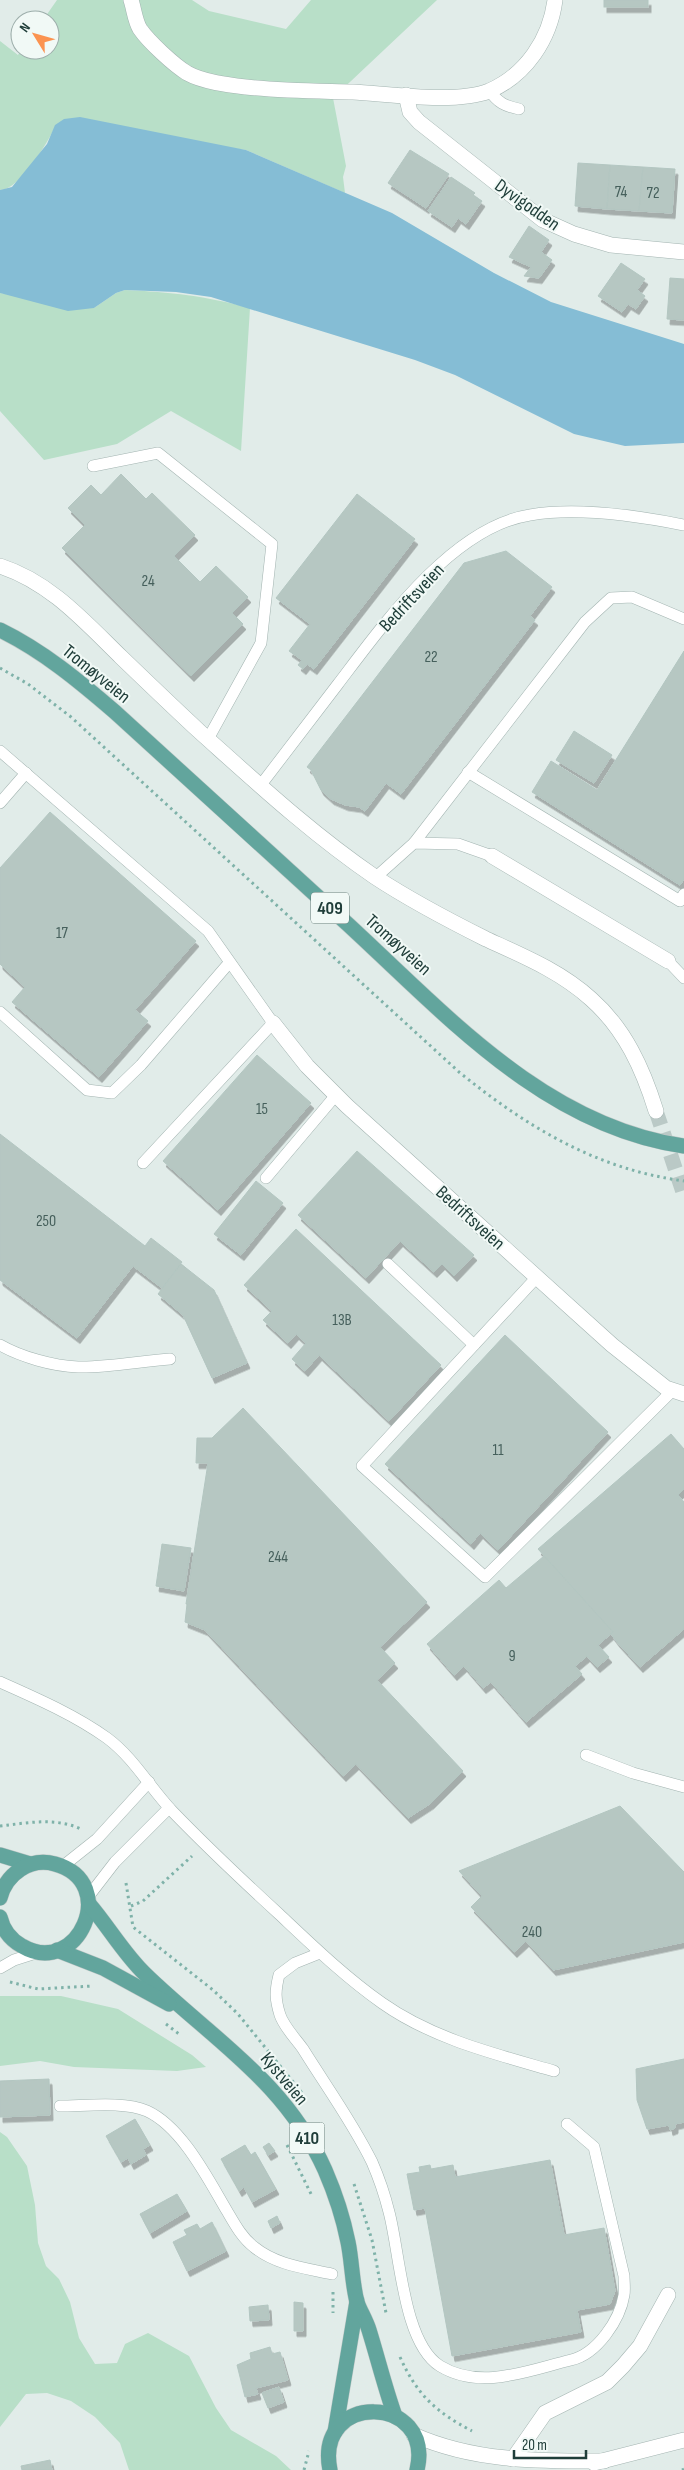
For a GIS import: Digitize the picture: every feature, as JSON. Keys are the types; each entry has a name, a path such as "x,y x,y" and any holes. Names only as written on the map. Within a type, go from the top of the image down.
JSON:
{"main road":[{"name":"Tromøyveien","path":"0,630 29,646 67,672 115,712 435,1004 517,1074 546,1094 608,1125 641,1136 684,1146"},
{"path":"0,1855 30,1864"},
{"path":"0,1898 8,1880 30,1864 41,1862 63,1866"},
{"name":"410","path":"0,1921 7,1934 16,1943 27,1949 39,1952 57,1950 68,1945 81,1932 88,1916 88,1900 79,1879 63,1866"},
{"name":"Kystveien","path":"88,1900 143,1972 188,2014 243,2059 268,2085 308,2139 324,2169 339,2204 348,2242 357,2301 369,2328 383,2384 396,2416"},
{"name":"Kystveien","path":"57,1950 104,1968 188,2014"},
{"name":"Kystveien","path":"334,2432 357,2301"},
{"path":"334,2432 355,2414 382,2411 396,2416"},
{"name":"410","path":"396,2416 414,2435"},
{"name":"410","path":"330,2470 328,2459 329,2445 334,2432"},
{"path":"414,2435 418,2447 417,2470"}],"street":[{"path":"131,0 140,28 168,57 188,73 246,87 443,97 476,95 505,82 534,55 553,15 555,0"},
{"name":"Dyvigodden","path":"406,95 410,112 418,122 543,220 574,234 611,245 684,252"},
{"path":"0,566 23,575 67,605 208,739 313,833 376,877 452,922 537,961 567,979 592,1000 625,1038 644,1075 656,1111"},
{"path":"492,856 668,961"},
{"name":"Bedriftsveien","path":"273,1022 307,1066 336,1095 640,1369 679,1392"},
{"path":"513,2459 545,2413 607,2382 623,2366 640,2346 668,2295"},
{"path":"414,2435 456,2451 513,2459 604,2461"},
{"path":"561,2470 684,2440"}],"lane":[{"path":"489,90 496,100 504,106 519,109"},
{"path":"93,466 158,453 272,544 261,643 208,739"},
{"name":"Bedriftsveien","path":"260,786 368,645 418,586 431,572 473,538 502,523 529,515 558,513 616,515 684,525"},
{"path":"376,877 414,844 585,622 611,598 632,597 684,619"},
{"path":"0,751 208,932 273,1022 143,1162"},
{"path":"468,772 680,901 684,894"},
{"path":"0,802 26,773"},
{"path":"414,844 458,844 492,856"},
{"path":"668,961 684,978"},
{"path":"0,1012 87,1090 112,1092 141,1065 229,963"},
{"path":"266,1178 336,1095"},
{"path":"388,1264 474,1345"},
{"path":"537,1277 362,1466 485,1577 679,1392"},
{"path":"0,1345 45,1361 78,1367 170,1359"},
{"path":"0,1682 86,1725 107,1738 149,1782 169,1808 205,1845 320,1953 382,2003 409,2019 476,2048 554,2071"},
{"path":"586,1755 633,1773 684,1787"},
{"path":"63,1866 97,1840 149,1782"},
{"path":"88,1900 115,1862 169,1808"},
{"path":"0,1968 14,1960 39,1952"},
{"path":"320,1953 295,1963 279,1975 275,1993 281,2018 332,2095 372,2162 389,2211 413,2329 427,2354 440,2366 465,2377 490,2379 576,2359 593,2347 610,2329 619,2312 624,2294 624,2276 594,2146 567,2124"},
{"path":"60,2106 128,2106 146,2111 165,2123 189,2151 238,2229 252,2246 275,2260 332,2274"}],"path":[{"path":"0,668 28,684 70,717 459,1072 506,1109 558,1140 610,1163 631,1170 684,1181"},
{"path":"0,1826 54,1822 65,1823 89,1832"},
{"path":"131,1906 151,1894 205,1845"},
{"path":"126,1883 134,1927"},
{"path":"171,1966 174,1961"},
{"path":"2,1980 38,1989 95,1987"},
{"path":"234,2018 238,2014"},
{"path":"159,2019 180,2034"},
{"path":"282,2139 314,2201"}],"green space":[{"path":"57,0 192,0 209,11 286,29 311,0 437,0 333,98 346,166 343,177 345,193 246,150 56,125 40,153 24,174 8,188 0,190 0,41 10,49 10,60 60,60 60,10 50,10"},
{"path":"125,290 188,295 250,308 241,451 171,411 117,444 44,460 0,411 0,293 94,308 116,293"},
{"path":"0,1996 61,1996 118,2009 192,2055 206,2067 177,2071 74,2067 40,2061 0,2066"},
{"path":"0,2132 7,2137 27,2166 35,2205 38,2243 46,2266 59,2279 70,2302 79,2338 95,2364 117,2363 125,2344 148,2333 189,2356 216,2408 231,2430 276,2456 291,2470 129,2470 120,2443 95,2417 71,2401 47,2393 26,2394 0,2427"}],"water":[{"path":"80,117 246,150 392,213 494,273 551,302 684,344 684,443 625,446 574,434 455,375 415,360 211,297 176,292 125,290 116,293 94,308 68,311 0,293 0,190 12,187 47,144 55,125 64,119"}],"building":[{"path":"604,0 648,0 648,7 604,7"},
{"path":"410,150 449,174 426,208 388,183"},
{"path":"578,163 610,165 607,209 575,206"},
{"path":"610,165 643,167 639,211 607,209"},
{"path":"643,167 675,169 672,213 639,211"},
{"path":"451,177 475,193 473,195 482,201 466,224 458,218 452,227 428,211"},
{"path":"529,226 549,240 541,252 552,260 539,278 524,276 531,267 509,257"},
{"path":"621,263 645,279 637,290 645,296 636,309 628,304 622,312 598,296"},
{"path":"670,278 684,279 684,320 667,319"},
{"path":"121,474 146,499 152,493 195,535 174,556 200,582 216,566 248,597 232,613 243,624 191,676 62,548 85,525 68,508 91,485 101,495"},
{"path":"357,494 415,539 314,669 307,664 303,669 298,665 302,660 289,651 310,624 276,598"},
{"path":"506,551 552,587 530,616 535,620 401,794 386,783 365,811 359,807 345,805 331,799 321,790 311,770 307,767 464,563"},
{"path":"684,651 684,879 680,885 532,792 551,761 597,790"},
{"path":"574,731 612,755 594,783 556,760"},
{"path":"50,812 196,941 135,1010 148,1021 99,1077 12,1002 25,987 0,964 0,868"},
{"path":"257,1055 311,1103 218,1210 163,1161"},
{"path":"0,1134 145,1246 151,1238 182,1262 162,1288 133,1266 77,1338 0,1280"},
{"path":"357,1151 474,1255 454,1276 442,1264 434,1272 400,1241 366,1278 298,1215"},
{"path":"256,1181 283,1203 241,1255 214,1234"},
{"path":"296,1229 441,1365 389,1421 319,1355 305,1371 292,1359 306,1343 296,1334 288,1343 263,1320 272,1311 244,1285"},
{"path":"181,1264 214,1290 247,1363 212,1378 183,1315 158,1294"},
{"path":"505,1335 608,1432 498,1550 480,1533 471,1544 385,1464"},
{"path":"243,1408 427,1602 380,1647 395,1663 377,1680 463,1771 431,1803 408,1818 356,1764 343,1776 205,1630 185,1622 186,1604 208,1463 196,1463 197,1438 212,1438"},
{"path":"671,1434 684,1449 684,1489 678,1495 684,1502 684,1629 640,1667 617,1642 611,1634 613,1632 538,1549"},
{"path":"162,1544 191,1548 184,1591 156,1586"},
{"path":"544,1556 613,1632 598,1645 609,1657 597,1667 587,1656 575,1666 582,1674 526,1722 491,1682 483,1688 464,1666 454,1675 427,1644 499,1580 506,1588"},
{"path":"620,1806 684,1872 684,1942 553,1970 526,1941 514,1952 471,1907 482,1896 459,1871"},
{"path":"684,2059 684,2122 675,2124 675,2128 670,2130 669,2125 647,2129 637,2100 636,2069"},
{"path":"49,2079 50,2115 0,2117 0,2081"},
{"path":"135,2119 150,2145 143,2149 146,2155 131,2164 128,2158 121,2162 106,2136"},
{"path":"269,2143 275,2151 268,2155 263,2147"},
{"path":"245,2145 251,2155 255,2152 276,2189 252,2202 244,2187 239,2191 221,2159"},
{"path":"550,2160 564,2235 604,2228 615,2291 610,2304 577,2310 581,2332 452,2356 425,2208 414,2210 407,2174 420,2172 419,2167 430,2165 431,2169 453,2165 455,2177"},
{"path":"177,2194 187,2211 150,2233 140,2214"},
{"path":"277,2216 280,2223 271,2228 268,2221"},
{"path":"212,2222 226,2251 187,2271 173,2242 187,2235 184,2230 197,2224 200,2229"},
{"path":"294,2302 303,2303 303,2331 294,2331"},
{"path":"268,2305 269,2320 250,2321 249,2307"},
{"path":"270,2347 272,2354 280,2352 288,2380 256,2388 258,2394 245,2397 237,2365 251,2359 250,2353"},
{"path":"279,2387 284,2402 268,2408 262,2393"},
{"path":"50,2460 52,2470 22,2470 21,2466"}],"tunnel":[{"path":"656,1111 684,1195"}]}
